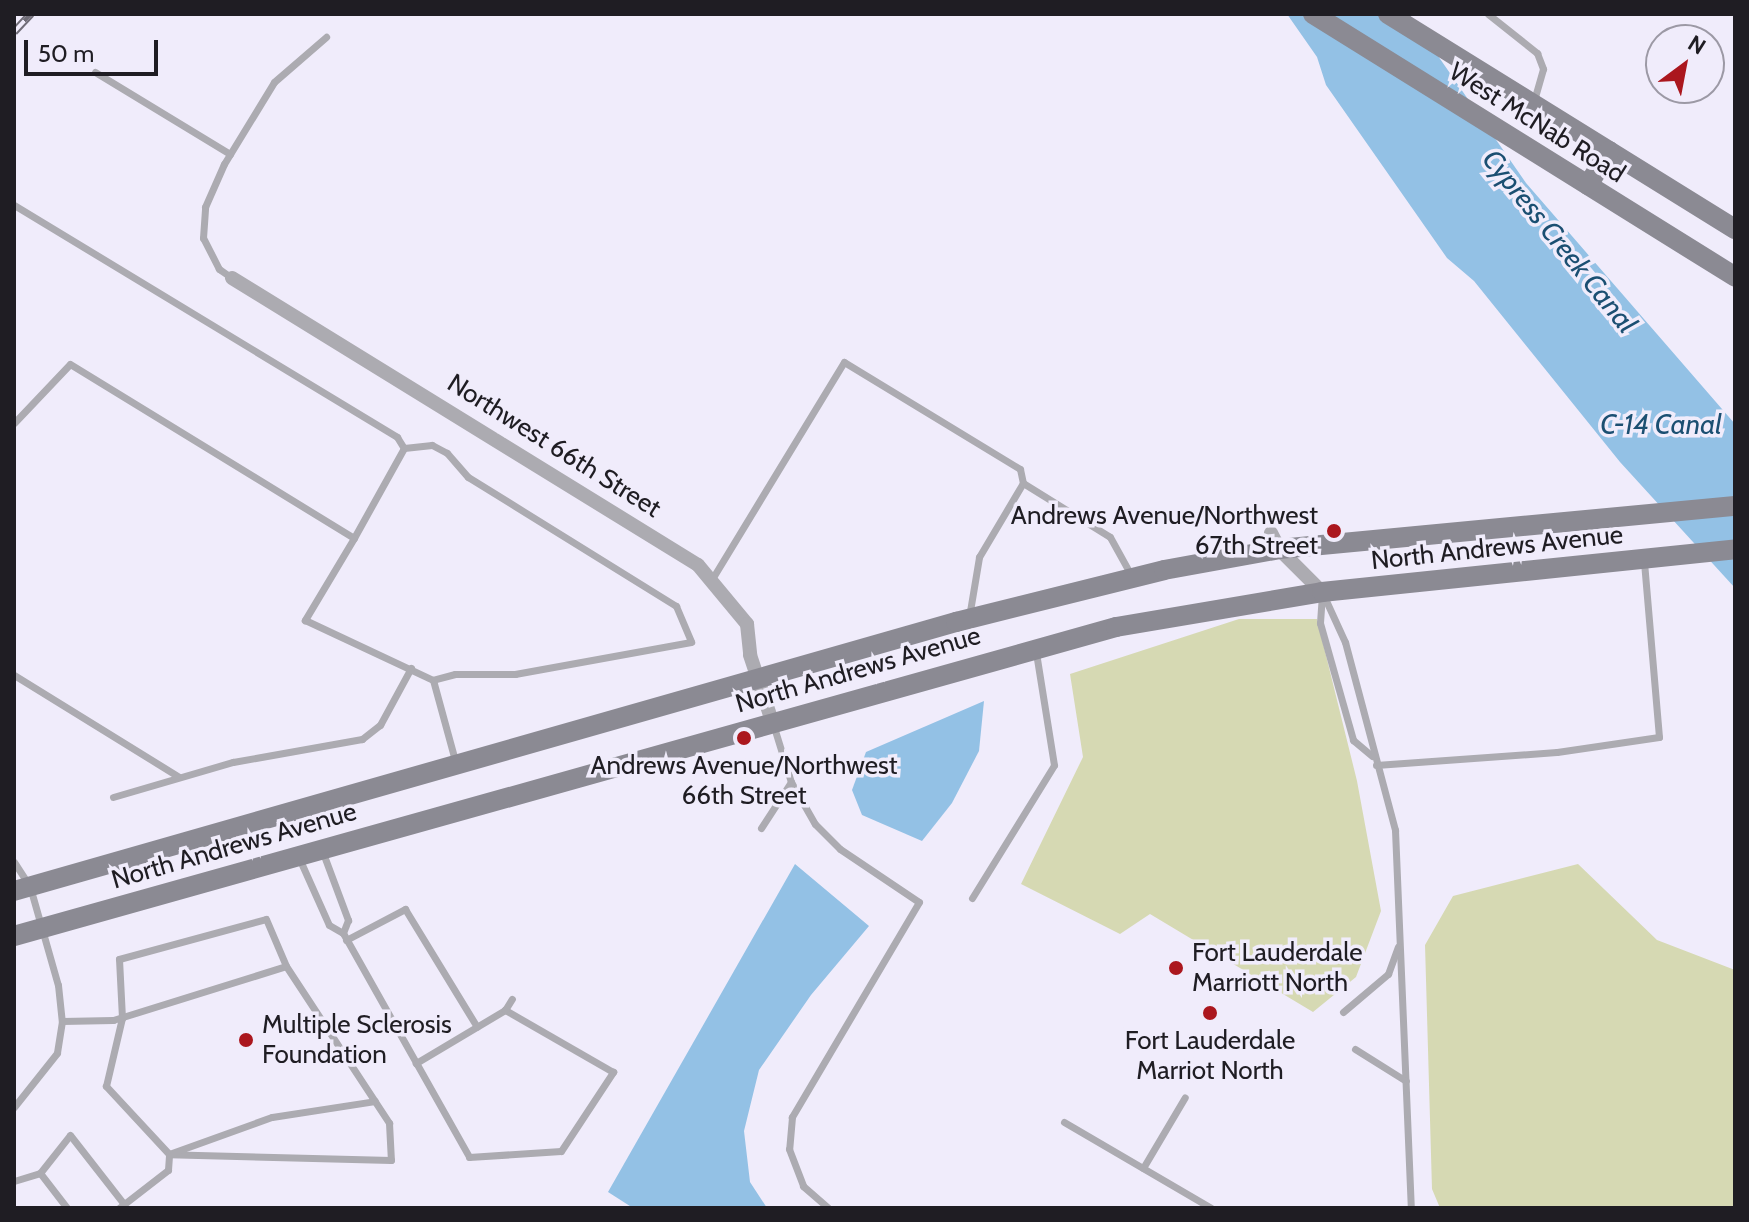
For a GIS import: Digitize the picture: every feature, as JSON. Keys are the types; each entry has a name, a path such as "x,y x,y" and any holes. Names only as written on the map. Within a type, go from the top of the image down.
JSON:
{"main road":[{"name":"West McNab Road","path":"1313,14 1735,277"},
{"name":"West McNab Road","path":"1388,14 1735,229"},
{"path":"1588,185 1609,151"},
{"name":"North Andrews Avenue","path":"22,889 969,619 1275,541 1648,516 1735,506"},
{"name":"North Andrews Avenue","path":"14,936 297,856 321,846 1116,627 1322,592 1683,557 1735,549"}],"street":[{"name":"Northwest 66th Street","path":"232,278 622,514 712,579 747,624 758,679 772,721"},
{"path":"1275,541 1322,592"}],"lane":[{"path":"1488,14 1537,53 1543,69 1532,104"},
{"path":"232,278 219,269 203,238 205,207 230,154 274,82 326,37"},
{"path":"95,72 230,154"},
{"path":"14,205 397,437 404,448"},
{"path":"712,579 844,362 1020,469 1023,483 979,557 969,619"},
{"path":"14,423 70,364 354,538"},
{"path":"432,445 447,453 468,477 676,606 691,642 515,674 455,674 433,680 305,620 404,448 432,445"},
{"path":"1023,483 1110,537 1133,577"},
{"path":"1322,592 1320,623 1353,740 1375,761 1557,752 1659,737 1644,560"},
{"path":"1322,592 1345,642 1395,830 1411,1208"},
{"path":"972,898 1054,765 1035,647"},
{"path":"113,797 179,777 362,739 380,725 411,668"},
{"path":"14,675 179,777"},
{"path":"433,680 456,765"},
{"path":"772,721 791,782 815,824 840,849 919,902 792,1117 789,1149 803,1186 828,1208"},
{"path":"761,828 791,782"},
{"path":"321,846 348,920 344,937"},
{"path":"297,856 329,925 344,937 469,1157 561,1151 613,1072 505,1010"},
{"path":"14,862 22,889 42,928 62,1021 57,1053 14,1107"},
{"path":"344,937 405,909 477,1027"},
{"path":"266,919 286,966 389,1123 391,1160 169,1154 106,1086 122,1018 119,959 266,919"},
{"path":"1343,1012 1388,974 1400,942"},
{"path":"62,1021 122,1018 286,966"},
{"path":"416,1063 505,1010 512,999"},
{"path":"1355,1049 1406,1081"},
{"path":"1143,1168 1185,1097"},
{"path":"169,1154 272,1117 375,1101"},
{"path":"1064,1122 1211,1208"},
{"path":"14,1181 40,1173 70,1135 122,1206 168,1170 169,1154"},
{"path":"40,1173 67,1208"}],"green space":[{"path":"1239,619 1317,619 1357,781 1381,911 1356,977 1313,1012 1150,914 1120,934 1021,884 1083,757 1070,674"},
{"path":"1578,864 1657,940 1735,970 1735,1208 1440,1208 1432,1189 1425,945 1453,896"}],"water":[{"name":"C-14 Canal","path":"1287,14 1409,14 1526,183 1735,424 1735,588 1620,462 1474,281 1447,258 1326,85 1317,57"},
{"path":"984,701 979,751 952,803 922,841 862,815 852,790 866,752"},
{"path":"795,864 869,926 811,995 759,1070 744,1131 750,1182 767,1208 633,1208 608,1192"}],"railway":[{"path":"14,32 31,14"}],"place":[{"name":"Andrews Avenue/Northwest 67th Street","path":"1334,531"},
{"name":"Andrews Avenue/Northwest 66th Street","path":"744,738"},
{"name":"Fort Lauderdale Marriott North","path":"1176,968"},
{"name":"Fort Lauderdale Marriot North","path":"1210,1013"},
{"name":"Multiple Sclerosis Foundation","path":"246,1040"}],"water label":[{"name":"Cypress Creek Canal","path":"1560,241"}]}
